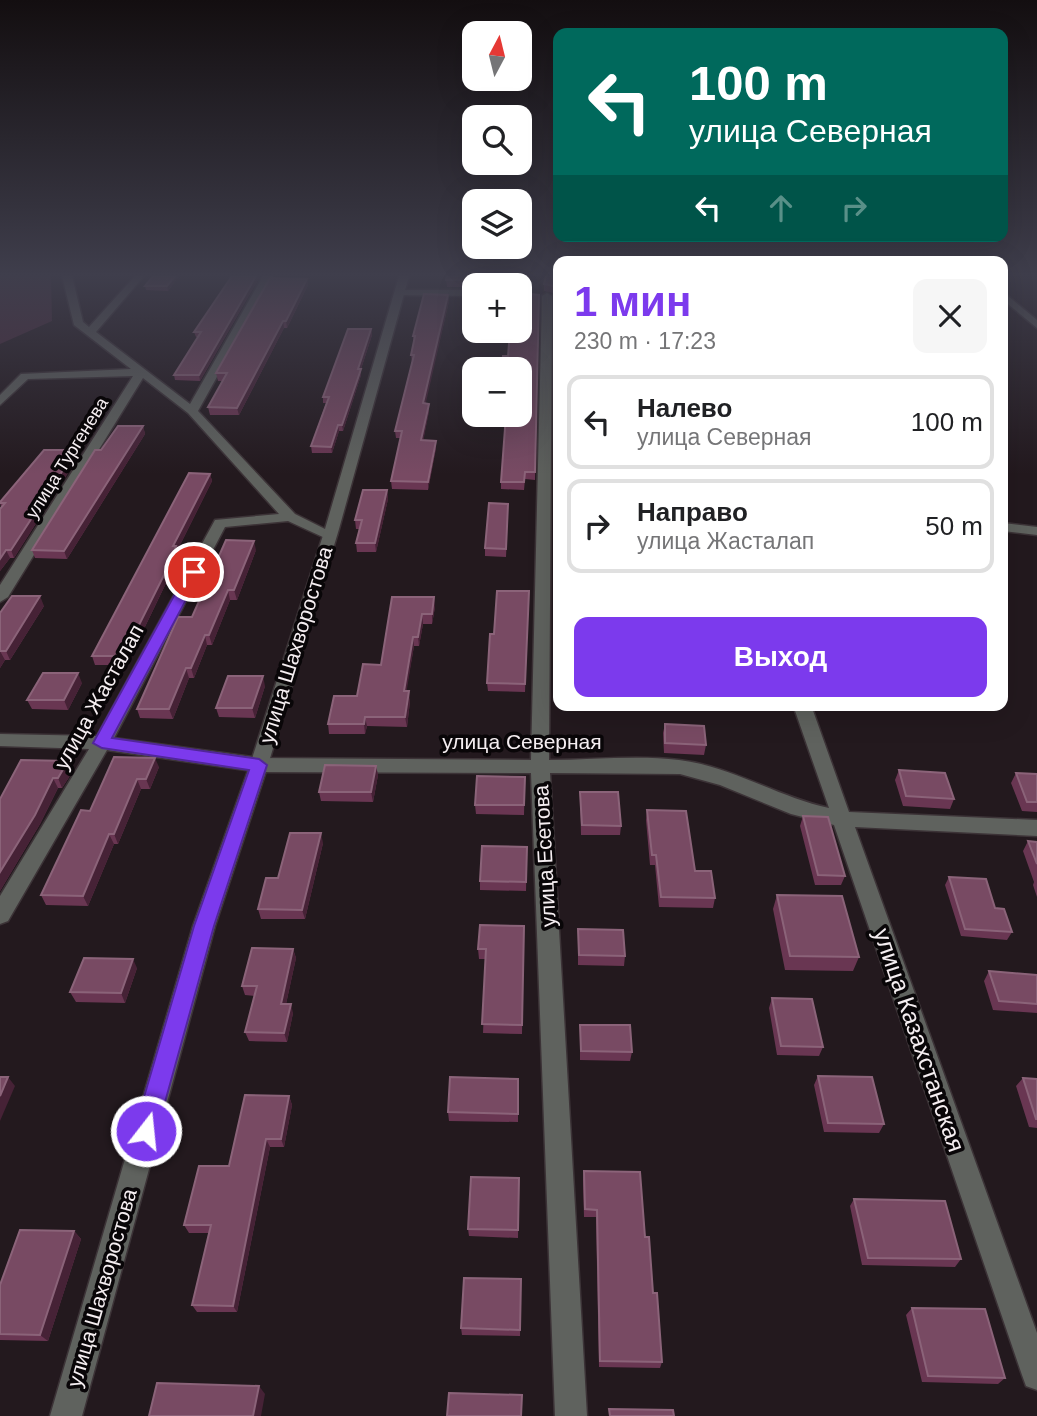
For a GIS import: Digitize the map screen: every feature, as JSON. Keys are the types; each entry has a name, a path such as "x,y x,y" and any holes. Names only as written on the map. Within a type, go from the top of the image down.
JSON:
{"street":[{"path":"101,342 192,411 290,517 330,535"},
{"path":"192,411 231,342"},
{"name":"улица Шахворостова","path":"66,1416 204,926 259,765 330,535 385,342"},
{"name":"улица Есетова","path":"545,342 540,765 572,1416"},
{"path":"0,402 25,376 141,372"},
{"name":"улица Тургенева","path":"0,597 141,372"},
{"name":"улица Жасталап","path":"0,915 102,743 220,523 290,517"},
{"path":"1008,528 1037,531"},
{"name":"улица Казахстанская","path":"804,711 1037,1375"},
{"name":"улица Северная","path":"0,740 102,743 259,765 680,767 725,779 798,809 842,819 1037,828"}],"building":[{"path":"195,342 218,342 199,375 174,375"},
{"path":"234,342 272,342 237,408 208,407 227,373 216,373"},
{"path":"343,342 367,342 358,369 361,369 342,425 338,425 331,447 311,446 329,397 323,397"},
{"path":"414,342 437,342 423,403 429,404 421,440 436,441 428,482 391,481 402,431 395,431 414,355 411,355"},
{"path":"538,342 535,472 525,472 524,482 501,482 505,427 532,427 532,357 503,356 508,356 509,343"},
{"path":"118,426 143,426 64,551 32,550 95,450 101,450"},
{"path":"44,450 76,450 11,550 6,550 0,559 0,509 5,503 0,502"},
{"path":"189,473 210,474 173,546 176,546 166,571 139,625 133,625 117,656 92,656"},
{"path":"363,490 387,490 375,543 356,543 362,520 355,520"},
{"path":"489,503 508,504 506,549 485,548"},
{"path":"226,540 254,541 234,590 228,590 209,635 205,635 191,668 186,668 169,709 137,709 178,617 192,617"},
{"path":"497,591 529,591 525,684 487,683 490,634 494,634"},
{"path":"12,596 40,596 6,651 0,651 0,613"},
{"path":"392,597 434,597 432,614 422,614 418,637 413,637 404,691 409,691 405,717 365,717 364,724 328,724 334,696 357,696 363,664 381,665"},
{"path":"43,673 78,673 64,700 27,700"},
{"path":"228,676 263,676 252,708 216,708"},
{"path":"665,724 704,726 706,745 665,743"},
{"path":"114,757 155,758 146,779 137,779 114,834 109,834 83,896 41,895 81,810 90,811"},
{"path":"21,760 68,761 58,778 53,778 35,815 0,872 0,799"},
{"path":"325,765 376,766 371,792 319,792"},
{"path":"899,770 945,773 954,799 906,796"},
{"path":"1016,773 1037,774 1037,802 1027,802"},
{"path":"477,776 525,777 524,805 475,805"},
{"path":"580,792 618,792 621,826 582,825"},
{"path":"647,810 686,811 695,871 711,871 715,898 661,897 656,855 652,855"},
{"path":"803,816 828,817 845,876 818,875"},
{"path":"290,833 321,833 302,910 258,909 266,878 278,878"},
{"path":"1028,841 1037,842 1037,864"},
{"path":"482,846 527,847 526,882 480,881"},
{"path":"949,877 986,879 995,908 1004,909 1012,932 965,929"},
{"path":"777,895 842,896 859,957 790,956"},
{"path":"480,925 524,926 522,1025 482,1024 486,949 478,949"},
{"path":"578,929 623,930 625,956 579,955"},
{"path":"252,948 293,949 281,1004 291,1004 284,1033 245,1032 257,986 242,986"},
{"path":"84,958 133,959 121,993 70,992"},
{"path":"989,971 1037,975 1037,1004 999,1001"},
{"path":"772,998 812,999 823,1047 781,1046"},
{"path":"580,1025 630,1025 632,1052 581,1051"},
{"path":"818,1076 872,1077 884,1124 828,1123"},
{"path":"0,1077 8,1077 0,1096"},
{"path":"450,1077 518,1079 518,1114 448,1112"},
{"path":"1023,1078 1037,1079 1037,1119 1036,1119"},
{"path":"245,1095 289,1096 281,1139 266,1139 233,1306 192,1305 211,1225 184,1225 199,1166 229,1166"},
{"path":"584,1171 640,1172 645,1237 649,1237 653,1293 657,1293 662,1362 600,1361 597,1210 585,1209"},
{"path":"471,1177 519,1178 518,1230 468,1229"},
{"path":"854,1199 945,1201 961,1259 868,1258"},
{"path":"20,1230 74,1231 40,1335 0,1334 0,1285"},
{"path":"464,1278 521,1279 520,1330 461,1328"},
{"path":"912,1308 985,1309 1005,1378 928,1376"},
{"path":"157,1383 259,1386 253,1416 149,1416"},
{"path":"449,1393 522,1395 521,1416 447,1416"},
{"path":"609,1409 673,1410 674,1416 610,1416"}],"route":[{"path":"146,1131 204,926 259,765 102,743 194,572"}]}
